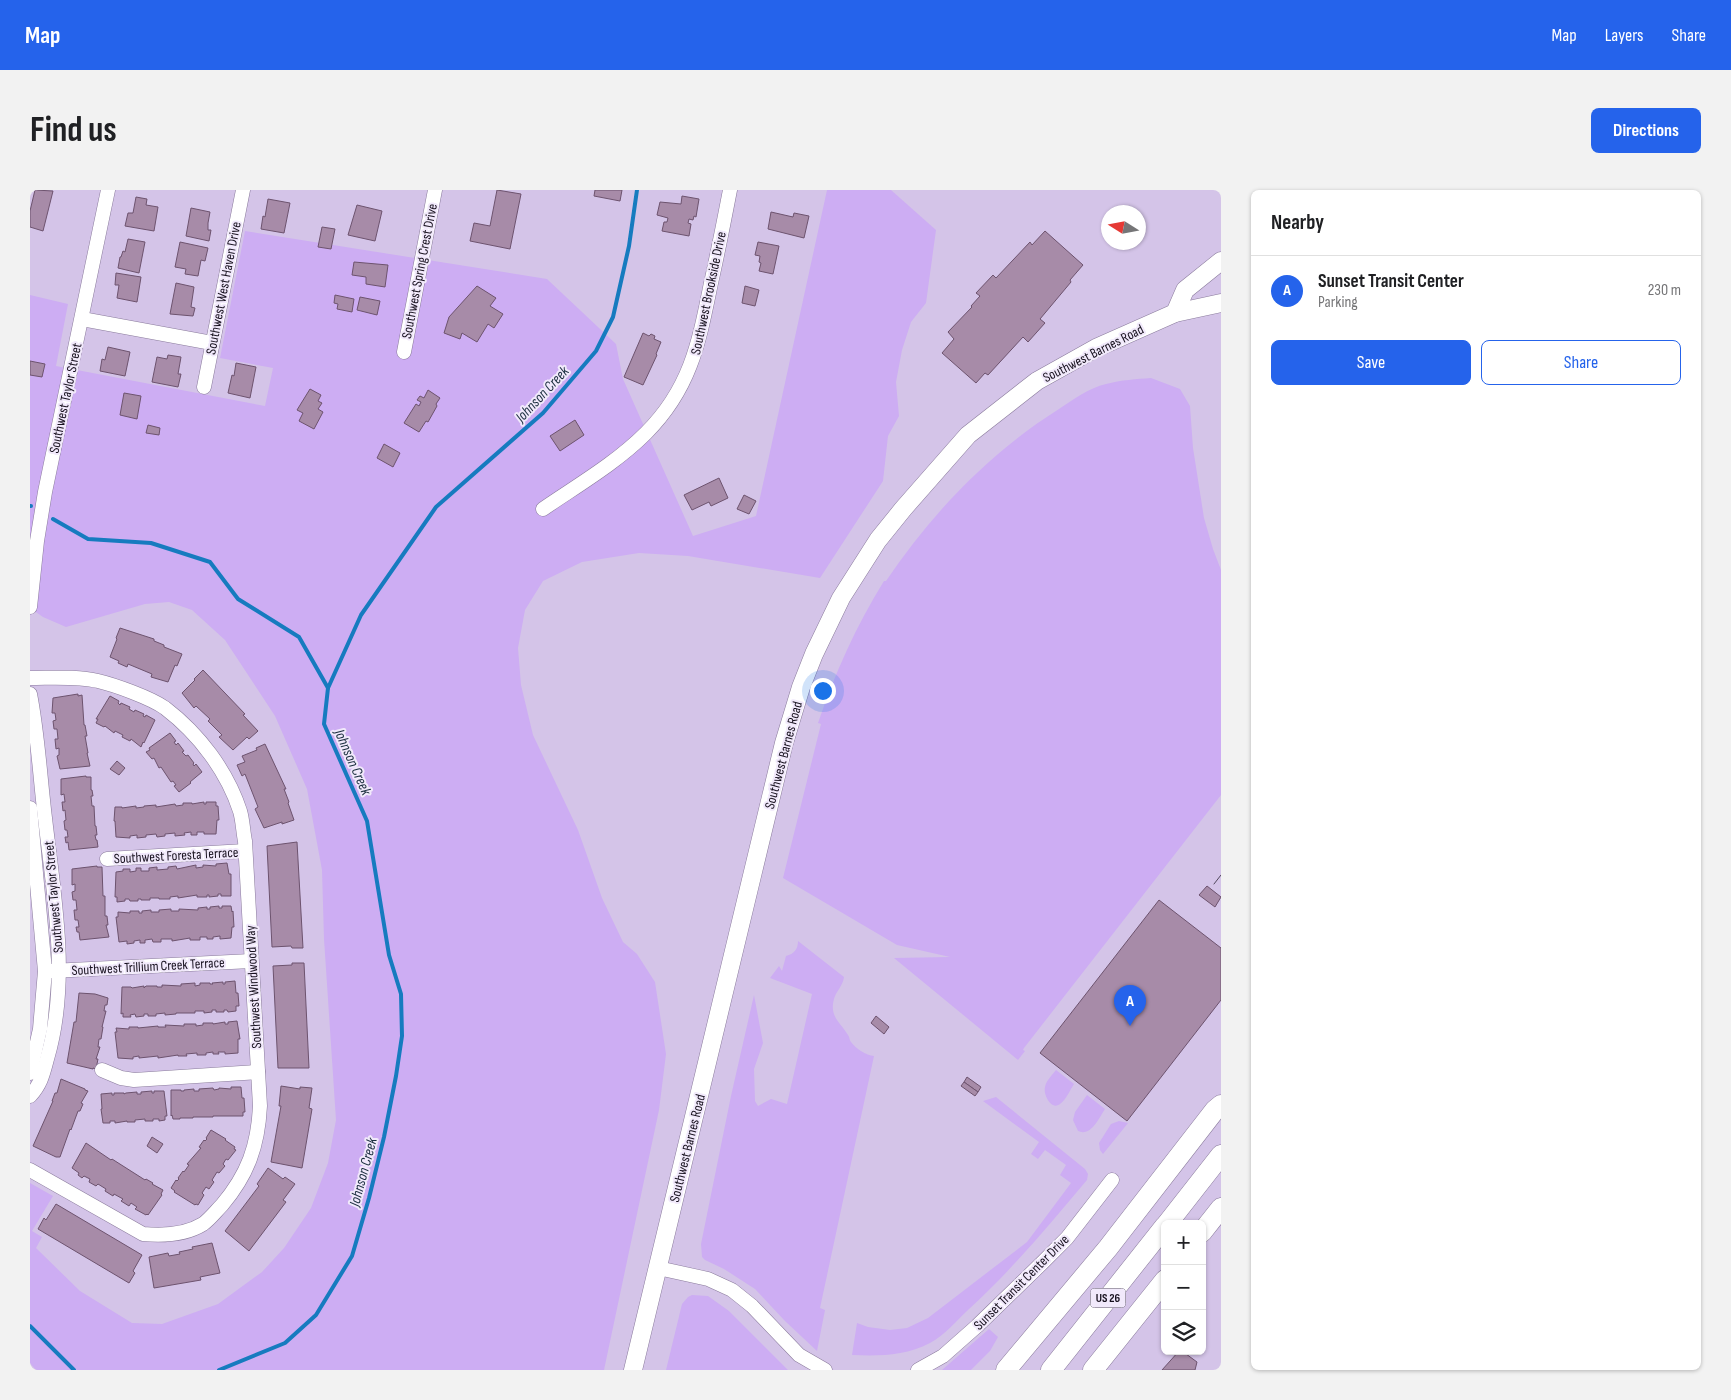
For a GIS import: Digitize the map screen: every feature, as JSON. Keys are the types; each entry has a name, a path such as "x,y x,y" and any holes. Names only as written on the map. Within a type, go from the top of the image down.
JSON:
{"highway":[{"path":"1006,1370 1108,1248 1218,1108 1217,1094 1221,1088"},
{"name":"US 26","path":"1170,1220 1221,1155"},
{"path":"1206,1227 1221,1208"},
{"name":"US 26","path":"1051,1370 1161,1231"},
{"name":"US 26","path":"1093,1370 1161,1285"}],"main road":[{"path":"1175,314 1185,290 1221,261"},
{"name":"Southwest Barnes Road","path":"633,1370 784,743 804,678 841,598 878,540 968,435 1037,381 1096,348 1175,314 1221,303"}],"street":[{"name":"Southwest Taylor Street","path":"30,607 37,541 46,492 108,190"},
{"name":"Southwest West Haven Drive","path":"204,387 243,190"},
{"name":"Southwest Spring Crest Drive","path":"404,352 435,190"},
{"name":"Southwest Brookside Drive","path":"543,509 635,443 663,414 679,390 691,367 700,340 730,190"},
{"path":"82,319 212,343"},
{"name":"Southwest Windwood Way","path":"30,678 85,678 118,686 163,707 184,725 212,755 224,777 240,812 246,852 258,1072 259,1129 254,1151 235,1189 204,1223 190,1230 173,1234 159,1236 143,1234 30,1170"},
{"name":"Southwest Taylor Street","path":"30,694 57,926 52,971 30,1073"},
{"name":"Southwest Taylor Street","path":"30,808 52,971 56,1015 50,1051 39,1087 30,1096"},
{"name":"Southwest Foresta Terrace","path":"107,859 246,852"},
{"name":"Southwest Trillium Creek Terrace","path":"52,971 251,961"},
{"path":"102,1070 121,1078 134,1080 258,1072"},
{"name":"Sunset Transit Center Drive","path":"918,1370 943,1356 978,1326 1067,1238 1112,1180"},
{"path":"658,1268 708,1279 732,1290 752,1306 799,1355 825,1370"}],"shaded area":[{"path":"827,190 891,190 936,230 926,303 911,322 902,350 896,382 899,416 888,436 883,481 820,578 688,556 639,553 582,562 543,581 525,610 518,648 521,685 533,735 578,830 602,898 623,942 637,954 655,982 666,1054 659,1110 604,1370 36,1370 30,1363 30,1183 53,1196 32,1231 42,1237 36,1248 80,1291 132,1323 162,1324 218,1304 262,1272 284,1248 311,1208 328,1163 336,1120 324,939 322,870 307,789 275,716 225,640 192,610 169,602 145,604 66,627 43,617 30,608 30,295 68,304 56,366 265,406 273,368 220,358 245,231 547,279 616,344 623,379 693,536 756,516"},
{"path":"1151,378 1180,389 1190,406 1193,448 1204,518 1221,570 1221,795 1024,1048 1023,1050 1025,1051 1018,1060 894,958 950,957 897,945 783,878 821,724 818,723 847,650 864,615 884,581 886,581 942,508 986,465 1033,426 1094,388 1117,382"},
{"path":"798,941 844,977 834,999 834,1015 853,1045 865,1053 874,1056 820,1308 825,1310 817,1351 755,1289 724,1269 705,1260 702,1257 701,1244 754,995 763,1043 754,1069 755,1101 758,1106 771,1099 787,1104 812,994 770,978 779,966 782,971 786,956 795,951"},
{"path":"1056,1070 1074,1084 1064,1100 1057,1106 1048,1101 1045,1090 1049,1078"},
{"path":"1087,1095 1105,1109 1094,1126 1083,1132 1078,1131 1073,1120 1075,1112"},
{"path":"996,1097 1085,1169 1088,1174 1087,1180 1015,1263 941,1336 921,1347 901,1353 852,1355 857,1323 868,1327 890,1330 907,1328 928,1318 1027,1242 1071,1183 1060,1175 1066,1165 1045,1150 1038,1159 1031,1154 1039,1142 983,1101"},
{"path":"1119,1121 1128,1123 1103,1154 1099,1143 1111,1124"},
{"path":"692,1295 708,1296 729,1311 788,1370 666,1370 682,1304"},
{"path":"989,1329 998,1337 990,1351 971,1370 942,1370"}],"building":[{"path":"35,190 53,191 43,231 30,227 30,211"},
{"path":"497,190 521,194 510,249 470,241 474,223 490,226"},
{"path":"595,190 622,190 620,201 594,196"},
{"path":"682,196 699,199 696,217 694,216 693,220 689,219 688,223 691,224 689,236 662,231 664,222 667,222 668,218 657,215 660,202 681,204"},
{"path":"136,197 147,199 146,205 158,207 154,231 125,226 128,213 133,213"},
{"path":"268,199 290,203 284,233 261,229"},
{"path":"357,205 382,211 375,241 348,235"},
{"path":"191,208 210,212 208,230 211,230 209,241 186,236"},
{"path":"771,212 793,217 794,213 809,216 804,238 768,229"},
{"path":"322,227 335,229 331,249 318,247"},
{"path":"1045,231 1083,265 1040,319 1045,323 1028,342 1023,337 988,375 985,373 976,383 942,353 954,339 948,332 972,307 980,296 976,293 993,275 996,278 1030,242 1032,245"},
{"path":"128,239 145,242 139,273 118,268 120,257 123,251 125,252"},
{"path":"180,242 208,248 205,261 201,260 198,276 185,274 186,269 175,267"},
{"path":"758,242 779,246 773,274 759,271 760,256 755,255"},
{"path":"354,262 388,265 385,287 366,284 366,277 352,275"},
{"path":"116,273 141,277 137,302 117,298 119,285 115,285"},
{"path":"176,283 194,287 191,307 195,308 193,316 170,314"},
{"path":"477,286 496,298 490,306 503,314 494,328 488,324 477,342 462,333 460,339 444,333 449,317"},
{"path":"745,286 759,290 755,306 742,303"},
{"path":"335,295 354,299 352,312 337,309 338,304 334,303"},
{"path":"360,297 380,301 377,315 357,310"},
{"path":"643,333 655,336 654,339 661,342 643,385 624,377"},
{"path":"108,347 130,352 125,376 100,371 102,359 105,360"},
{"path":"168,355 181,357 178,374 181,374 178,387 152,382 157,357 167,359"},
{"path":"30,361 45,364 42,377 30,375"},
{"path":"236,363 256,367 250,398 228,393"},
{"path":"310,389 321,395 318,401 322,403 318,409 323,412 314,429 299,421 303,413 297,410"},
{"path":"428,390 440,398 428,422 426,421 419,432 404,423 416,404 419,406 421,402 417,400 420,396 424,398"},
{"path":"124,393 141,396 137,419 120,415"},
{"path":"575,420 584,435 560,451 550,436"},
{"path":"148,425 160,428 159,435 146,433"},
{"path":"384,444 400,453 393,467 377,458"},
{"path":"719,478 728,498 711,506 709,502 692,510 684,495"},
{"path":"744,495 756,501 749,514 737,509"},
{"path":"120,628 154,639 154,641 164,645 164,647 182,654 168,682 151,677 152,674 128,664 127,667 110,657"},
{"path":"203,670 245,714 243,715 258,731 249,739 247,737 233,750 219,737 222,735 208,721 210,719 196,706 194,708 182,693"},
{"path":"78,694 78,696 82,695 84,725 87,736 85,736 90,766 60,769 57,756 59,755 59,748 56,749 55,739 58,739 57,729 54,729 53,721 56,720 55,713 52,713 53,698"},
{"path":"110,696 119,701 120,705 121,703 130,707 129,709 134,712 135,710 144,714 143,716 145,717 146,715 155,720 141,747 131,739 130,741 122,737 123,735 115,731 114,733 105,726 96,723 98,719 96,719"},
{"path":"170,733 176,741 174,742 176,745 178,743 184,751 182,752 186,756 188,755 194,766 196,764 202,772 179,792 174,786 176,785 173,781 171,782 161,767 159,768 154,758 152,759 146,752"},
{"path":"265,744 286,789 284,789 294,820 264,828 255,809 258,807 245,774 242,776 237,765 245,762 242,756 257,750 256,748"},
{"path":"117,761 125,768 119,775 110,769"},
{"path":"91,777 92,806 94,806 97,835 95,835 98,847 69,850 65,837 68,837 67,830 65,830 65,810 63,811 62,802 65,802 64,794 61,795 61,779"},
{"path":"204,802 206,804 206,802 216,802 216,806 218,806 219,820 217,820 216,834 197,832 197,835 191,835 191,832 175,836 175,833 157,837 156,834 137,838 137,835 130,836 130,838 116,837 115,807 136,806 136,808 156,805 156,807 175,804 176,806 183,805 183,803"},
{"path":"297,842 303,948 292,948 291,946 272,947 267,846"},
{"path":"227,863 229,874 231,874 231,896 221,896 221,894 218,894 218,896 209,897 207,895 207,897 197,897 197,895 178,898 178,896 170,897 170,899 138,899 138,901 125,899 125,901 117,902 117,897 115,897 116,872 123,871 123,869 130,869 130,872 136,871 136,868 141,868 141,871 149,871 149,868 157,867 157,870 176,866 177,869 196,865 196,868 203,867 203,865 216,866 216,864"},
{"path":"102,867 105,916 107,916 108,925 106,925 109,937 80,940 76,927 79,927 78,920 75,920 74,910 77,910 76,900 73,900 72,892 75,891 75,884 72,885 72,869"},
{"path":"1207,886 1221,897 1215,907 1199,895"},
{"path":"1159,900 1221,948 1221,1000 1127,1121 1040,1053"},
{"path":"219,906 219,908 222,908 222,906 231,906 233,911 234,927 232,927 231,938 220,939 220,936 213,937 213,939 200,937 200,940 190,940 190,938 172,941 172,939 161,939 161,942 153,942 152,939 145,940 145,943 140,943 140,940 127,944 127,941 119,942 116,917 118,917 118,912 130,913 130,911 139,911 139,913 142,913 142,911 151,910 151,912 159,912 159,910 171,909 171,911 179,911 179,909 198,910 198,908 207,907 207,909 210,909 210,907"},
{"path":"292,963 304,963 309,1068 278,1068 273,966 292,965"},
{"path":"235,981 239,1006 236,1006 236,1011 228,1012 224,1010 224,1012 216,1012 216,1010 212,1010 212,1012 204,1013 204,1011 195,1011 195,1013 156,1014 156,1016 144,1014 144,1016 136,1017 135,1014 130,1015 131,1017 123,1017 123,1013 121,1014 122,987 181,986 181,984 195,983 195,986 200,985 200,983 213,984 223,982 225,984 225,982"},
{"path":"79,993 95,994 108,998 107,1005 105,1005 104,1011 106,1011 101,1039 99,1039 98,1047 100,1047 96,1059 98,1059 96,1069 67,1063 74,1022 76,1022"},
{"path":"876,1016 889,1027 884,1034 871,1023"},
{"path":"237,1021 240,1039 238,1039 238,1053 225,1054 225,1052 218,1052 219,1054 213,1054 213,1052 206,1053 206,1055 197,1055 197,1053 186,1054 187,1056 178,1055 158,1058 158,1056 139,1058 139,1056 133,1057 133,1059 118,1058 116,1028 166,1027 165,1025 184,1026 184,1024 196,1024 196,1026 203,1025 203,1023 225,1022 225,1024 228,1024 228,1022"},
{"path":"967,1077 981,1087 978,1092 964,1082"},
{"path":"61,1079 88,1091 81,1103 83,1104 70,1129 60,1157 56,1157 33,1146 55,1093 57,1093"},
{"path":"964,1082 978,1092 975,1096 961,1086"},
{"path":"281,1086 300,1089 300,1087 312,1088 309,1108 312,1109 302,1168 271,1162 281,1106 279,1106"},
{"path":"231,1087 241,1087 245,1112 243,1112 243,1116 173,1119 171,1116 171,1090 184,1091 194,1089 194,1091 199,1091 199,1089 213,1088 214,1090 219,1088 231,1089"},
{"path":"152,1091 154,1093 154,1091 164,1091 167,1116 165,1116 165,1120 153,1119 153,1121 145,1121 145,1119 135,1120 135,1122 115,1123 115,1121 110,1121 110,1123 103,1123 101,1094 112,1093 114,1095 114,1093 137,1092 137,1094 141,1094 141,1092"},
{"path":"211,1130 226,1139 236,1150 228,1160 226,1159 223,1164 225,1166 219,1173 217,1172 212,1180 214,1182 209,1189 206,1187 198,1205 195,1205 174,1192 171,1188 189,1165 187,1164 201,1148 199,1147 207,1139"},
{"path":"152,1137 163,1144 157,1153 147,1146"},
{"path":"86,1143 163,1190 162,1195 148,1215 135,1209 137,1207 131,1203 129,1206 121,1201 123,1199 114,1194 113,1196 98,1184 96,1186 89,1182 90,1179 84,1176 82,1178 78,1175 79,1173 72,1168"},
{"path":"268,1168 283,1179 285,1177 295,1184 283,1200 286,1202 249,1251 225,1231 259,1186 257,1184"},
{"path":"56,1204 142,1255 129,1283 38,1229 44,1218 46,1220"},
{"path":"212,1243 220,1273 200,1277 201,1280 154,1288 149,1257 168,1253 169,1256 180,1254 179,1252 193,1249 192,1247"},
{"path":"1175,1355 1187,1355 1197,1362 1195,1370 1162,1370"}],"waterway":[{"name":"Johnson Creek","path":"219,1370 285,1343 316,1315 352,1256 384,1137 396,1076 402,1036 401,994 389,955 367,821 324,724 328,688 361,615 436,507 543,413 596,351 613,317 629,246 637,190"},
{"path":"53,519 88,539 151,543 210,562 238,599 299,637 328,688"},
{"path":"30,1326 74,1370"}],"tram line":[{"path":"1214,884 1221,875"}],"place":[{"name":"Sunset Transit Center","path":"1130,1026"}]}
